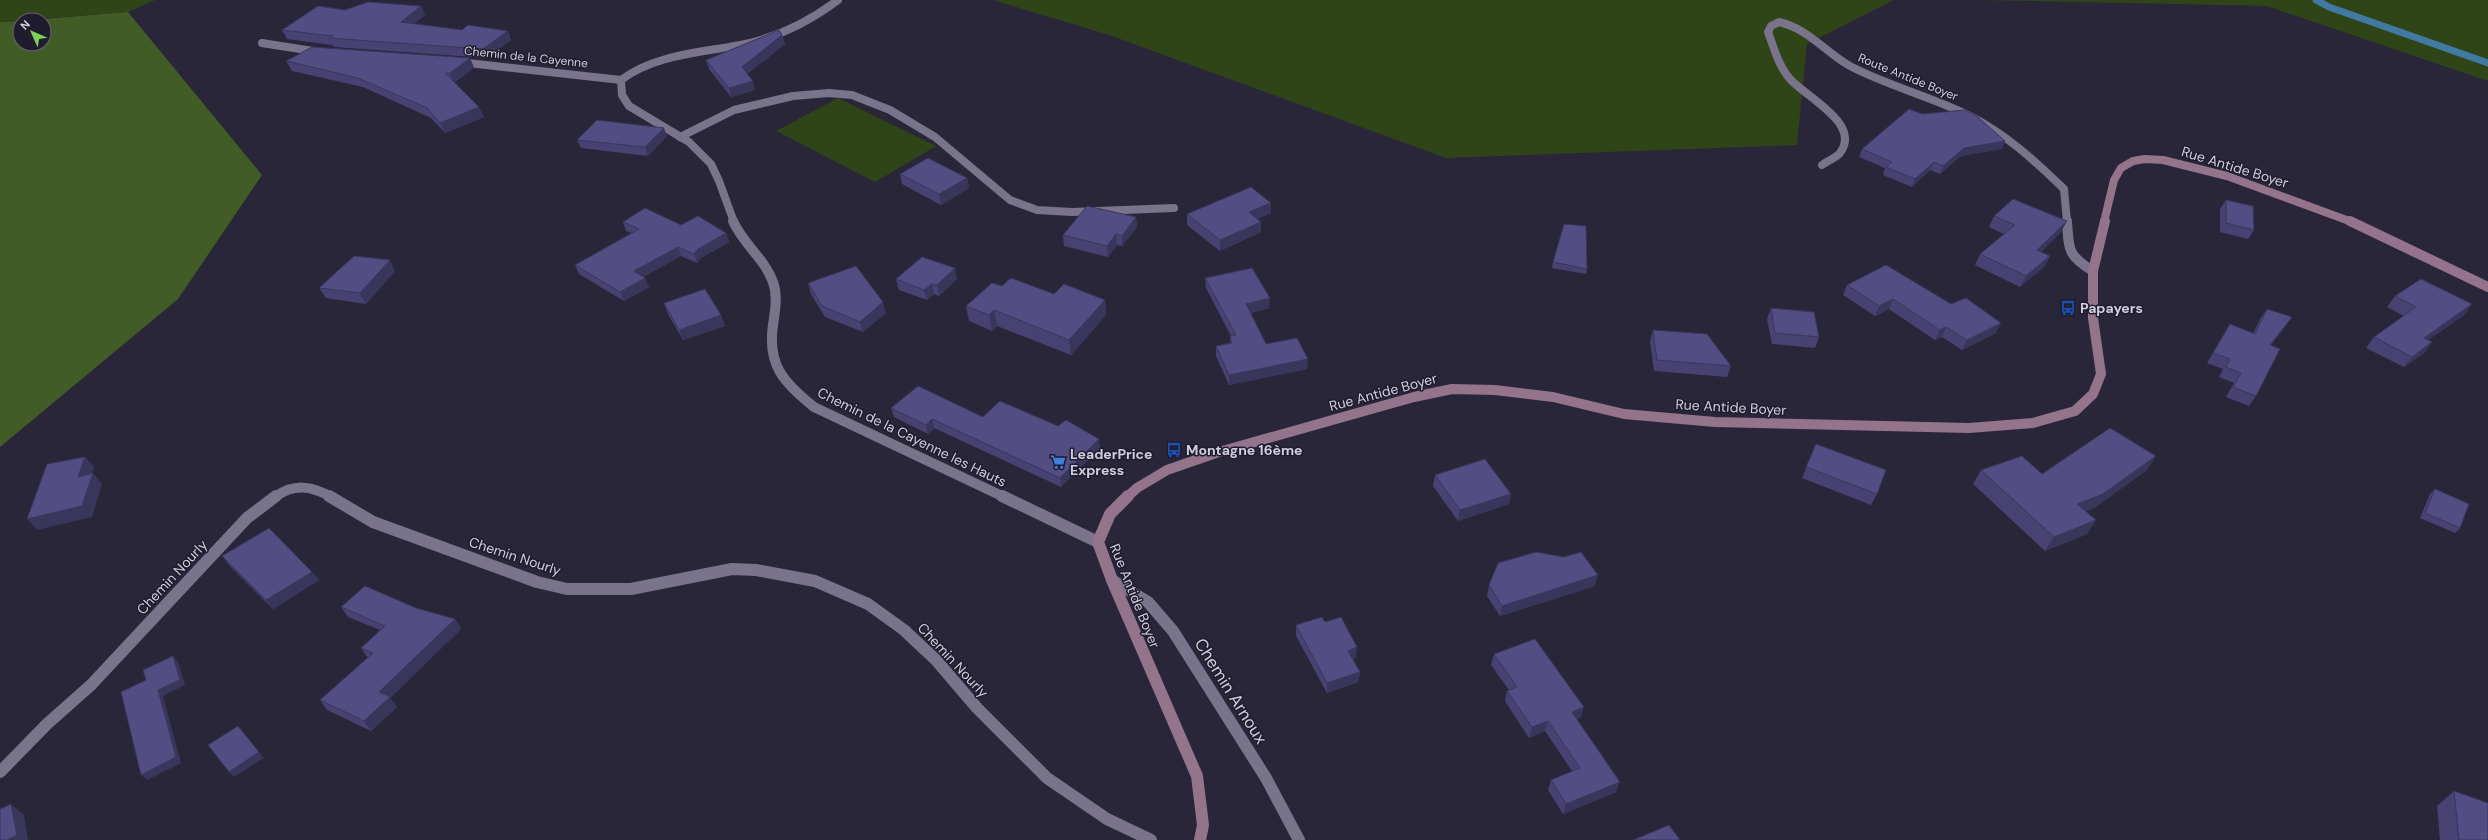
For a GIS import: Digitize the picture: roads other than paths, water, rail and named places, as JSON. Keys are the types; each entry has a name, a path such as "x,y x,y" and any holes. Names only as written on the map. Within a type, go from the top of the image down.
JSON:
{"main road":[{"name":"Rue Antide Boyer","path":"1200,840 1203,825 1197,776 1112,580 1098,542 1110,514 1137,488 1167,470 1219,452 1391,403 1452,389 1495,390 1553,397 1624,414 1715,422 1968,428 2033,423 2076,411 2093,394 2101,374 2093,318 2093,271 2114,180 2121,168 2133,161 2163,160 2227,176 2344,218 2488,287"}],"street":[{"path":"621,80 637,68 662,60 758,40 814,18 838,0"},
{"name":"Route Antide Boyer","path":"1822,165 1837,158 1846,146 1845,132 1838,119 1790,78 1780,64 1768,32 1771,26 1779,22 1802,28 1849,66 1969,115 2004,136 2028,154 2064,189 2070,251 2075,260 2093,271"},
{"path":"262,43 326,52"},
{"name":"Chemin de la Cayenne","path":"451,61 621,80"},
{"name":"Chemin de la Cayenne les Hauts","path":"621,80 621,93 627,104 680,137 706,157 716,173 734,221 743,240 761,261 773,282 775,310 770,341 775,364 789,387 814,407 1098,542"},
{"path":"680,137 734,110 793,96 829,93 852,95 890,110 935,137 1010,200 1038,210 1072,212 1174,208"},
{"name":"Chemin Nourly","path":"0,772 46,724 91,685 247,518 281,493 294,488 308,487 320,491 373,522 537,582 567,589 631,589 732,569 756,570 815,581 868,604 904,630 936,660 977,708 1047,778 1107,819 1151,840"},
{"name":"Chemin Arnoux","path":"1112,580 1148,602 1173,631 1266,778 1299,840"}],"waterway":[{"path":"2316,0 2329,7 2488,63"}],"place":[{"name":"Papayers","path":"2068,308"},
{"name":"Montagne 16ème","path":"1174,450"},
{"name":"LeaderPrice Express","path":"1058,462"}]}
